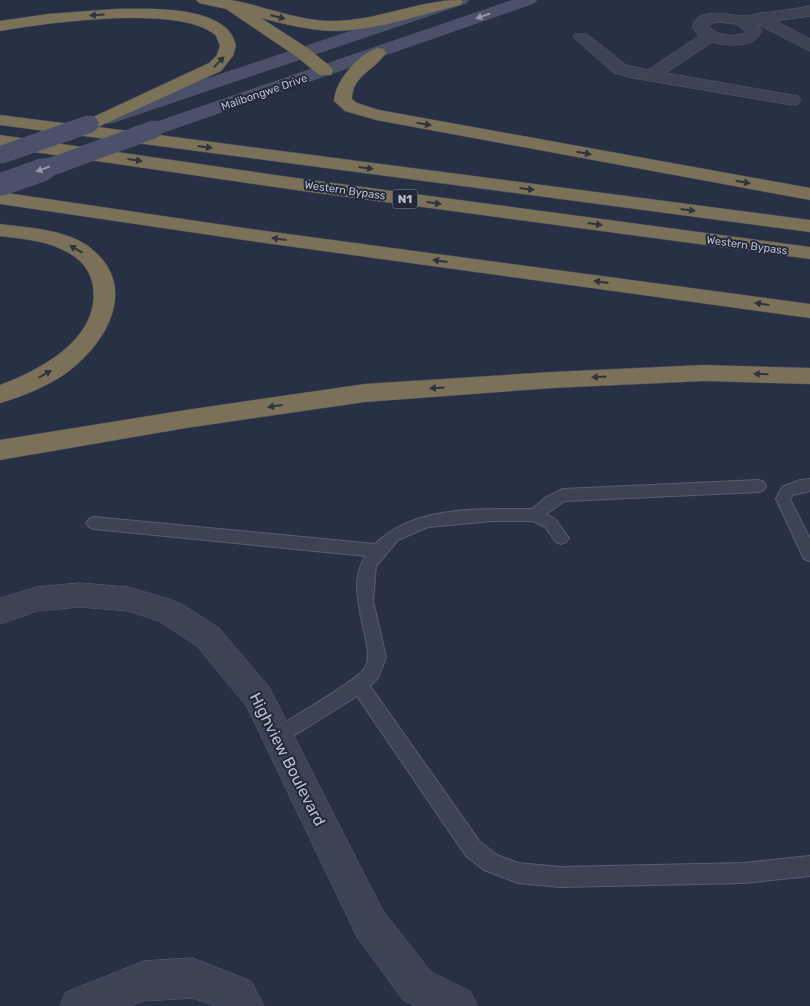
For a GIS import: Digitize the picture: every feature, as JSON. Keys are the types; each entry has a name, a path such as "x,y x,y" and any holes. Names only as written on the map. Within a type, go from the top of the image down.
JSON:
{"highway":[{"path":"204,0 296,22 333,26 365,23 458,1"},
{"path":"231,5 303,53 324,71"},
{"path":"0,26 64,17 147,13 179,15 206,22 221,31 228,45 225,56 215,67 94,123"},
{"path":"378,53 345,83 342,94 343,101 351,107 376,115 810,194"},
{"path":"0,120 810,226"},
{"name":"Western Bypass","path":"0,141 303,185 810,253"},
{"path":"0,198 268,237 810,311"},
{"path":"0,230 43,236 81,251 96,266 105,283 106,302 101,318 87,341 76,352 42,376 0,394"},
{"path":"0,450 186,419 365,393 704,372 810,376"}],"main road":[{"name":"Malibongwe Drive","path":"0,185 155,129 529,0"},
{"name":"Malibongwe Drive","path":"0,155 458,1"}],"street":[{"path":"651,76 710,36 700,27 701,23 706,19 724,17 752,20 810,12"},
{"path":"752,20 810,46"},
{"path":"581,37 620,69 792,100"},
{"name":"Highview Boulevard","path":"0,611 37,599 80,595 128,599 169,612 208,637 258,696 370,924 417,986 457,1006"},
{"path":"80,1006 144,982 193,978 240,1001"}],"lane":[{"path":"535,515 550,502 563,495 759,486"},
{"path":"810,486 800,486 787,491 783,499 810,555"},
{"path":"278,736 359,685 372,673 376,657 365,601 368,565 378,551 393,536 426,521 535,515 550,523 561,538"},
{"path":"94,522 378,551"},
{"path":"359,685 472,849 491,863 518,873 560,877 744,873 810,866"}]}
